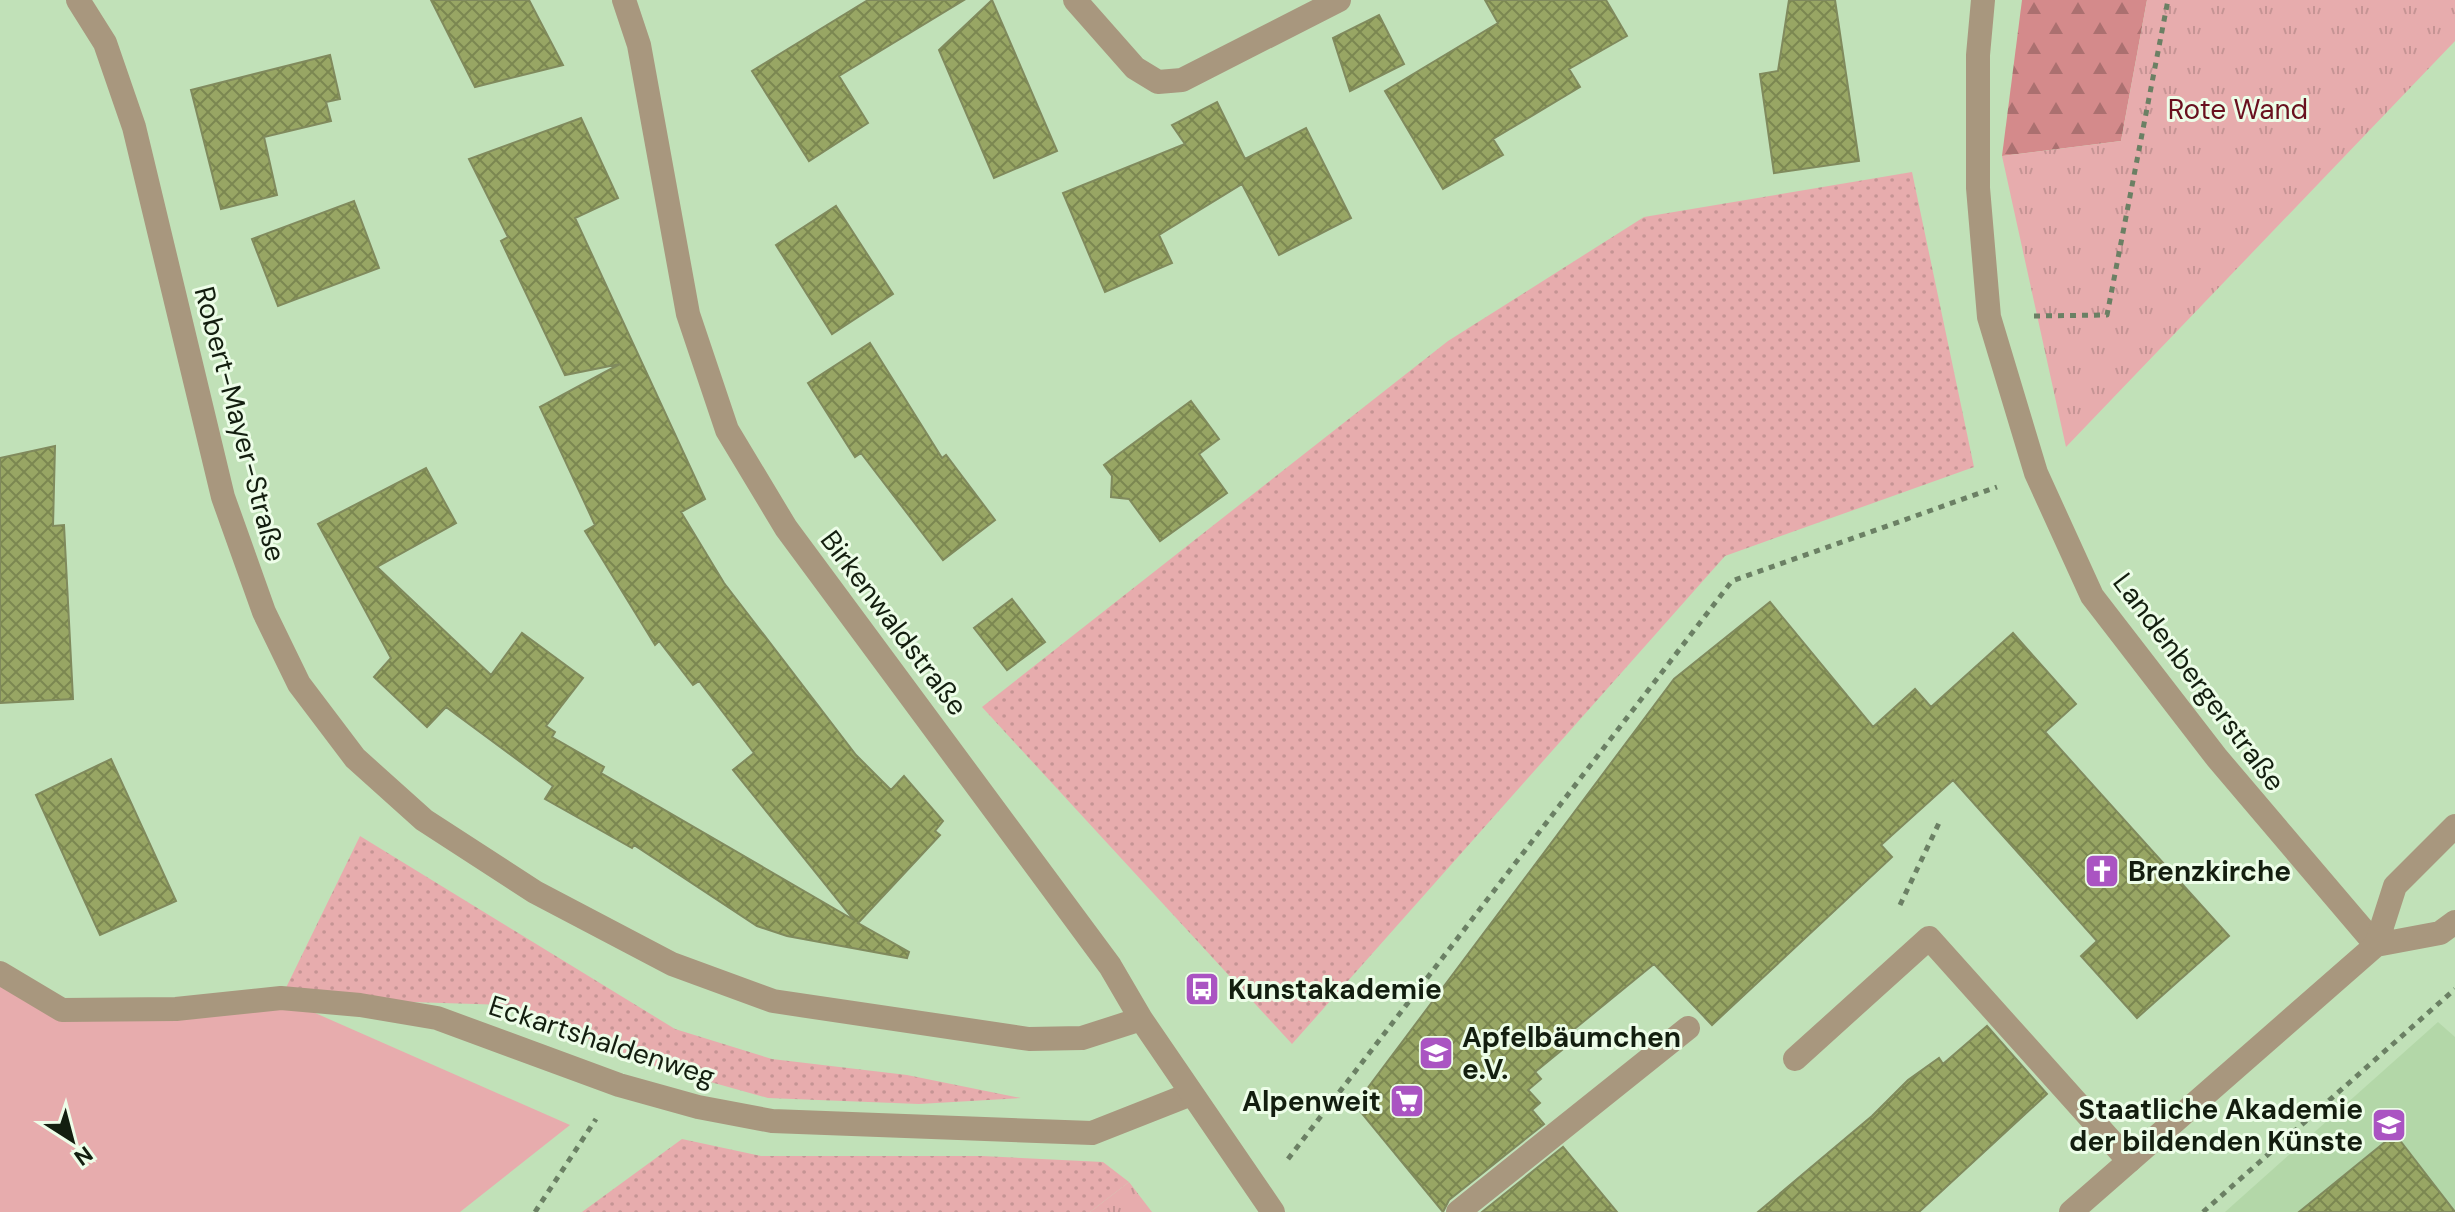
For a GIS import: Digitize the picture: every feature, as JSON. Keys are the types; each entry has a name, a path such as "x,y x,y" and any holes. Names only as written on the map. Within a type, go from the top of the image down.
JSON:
{"street":[{"name":"Robert-Mayer-Straße","path":"78,0 105,43 134,127 223,497 264,612 299,684 355,758 424,820 535,892 672,964 773,1001 1029,1039 1082,1038 1141,1019"},
{"name":"Birkenwaldstraße","path":"624,0 639,45 688,314 727,430 786,528 1110,966 1141,1019 1266,1204"},
{"path":"1075,0 1135,68 1158,82 1182,80 1339,0"},
{"name":"Landenbergerstraße","path":"1983,0 1978,55 1978,188 1989,317 2036,473 2092,596 2227,770 2376,945"},
{"path":"2376,945 2395,886 2455,826"},
{"path":"2071,1212 2376,945 2440,933 2455,922"},
{"path":"1795,1059 1929,938 2129,1161"},
{"name":"Eckartshaldenweg","path":"0,973 62,1010 176,1009 281,998 360,1005 437,1018 619,1085 698,1107 772,1121 1092,1133 1191,1094"},
{"path":"1458,1212 1688,1028"}],"path":[{"path":"1989,317 2107,315 2168,0"},
{"path":"1266,1204 1732,581 2036,473"},
{"path":"1929,938 1899,903 1939,823"},
{"path":"2203,1212 2455,989"},
{"path":"535,1212 619,1085"}],"shaded area":[{"name":"Staatliche Akademie der bildenden Künste","path":"2438,1022 2455,1037 2455,1212 2225,1212"}],"green space":[{"path":"2022,0 2147,0 2121,141 2002,156"},
{"name":"Rote Wand","path":"2147,0 2455,0 2455,41 2066,447 2002,156 2121,141"},
{"path":"1912,172 1974,467 1725,556 1292,1044 982,707 1448,341 1644,217"},
{"path":"360,836 675,1029 772,1059 907,1075 1021,1098 919,1104 768,1098 657,1067 507,1005 281,998"},
{"path":"0,973 63,1010 281,998 570,1125 460,1212 0,1212"},
{"path":"682,1139 761,1156 982,1156 1103,1162 1129,1182 1090,1212 582,1212"},
{"path":"1129,1182 1152,1212 1090,1212"}],"building":[{"path":"431,0 529,0 563,65 475,87"},
{"path":"868,0 964,0 839,76 868,123 809,161 752,71"},
{"path":"992,0 1057,151 994,178 939,50"},
{"path":"1485,0 1606,0 1627,36 1569,69 1580,87 1493,139 1503,155 1443,189 1385,91 1498,23"},
{"path":"1789,0 1835,0 1859,161 1774,173 1760,74 1778,71"},
{"path":"1379,15 1404,64 1350,91 1333,38"},
{"path":"330,55 340,99 326,102 331,121 264,137 277,195 221,209 191,90"},
{"path":"1217,102 1245,159 1306,128 1351,218 1279,255 1242,184 1159,235 1172,263 1105,292 1063,193 1185,144 1172,125"},
{"path":"581,118 618,198 575,218 705,499 681,512 724,583 856,755 891,790 904,776 943,821 935,831 940,835 858,923 909,952 907,958 787,936 757,926 634,845 632,848 545,799 553,786 446,707 427,727 374,677 391,658 318,524 426,468 456,523 377,567 491,675 522,633 583,678 546,726 555,732 552,737 604,767 601,773 854,920 733,770 754,753 699,681 693,685 659,641 655,645 585,531 595,525 540,407 620,364 565,375 501,241 508,237 469,159"},
{"path":"354,201 379,268 278,306 252,239"},
{"path":"836,206 893,294 832,334 776,245"},
{"path":"870,343 942,458 946,455 995,520 943,560 861,453 855,457 808,383"},
{"path":"1191,401 1219,439 1199,454 1227,493 1160,541 1129,499 1111,497 1112,476 1104,465"},
{"path":"55,446 53,526 64,525 73,699 0,703 0,458"},
{"path":"1012,599 1045,642 1007,670 974,628"},
{"path":"1770,602 1873,727 1915,689 1931,707 2013,633 2076,704 2045,732 2229,936 2137,1018 2081,956 2097,941 1953,780 1881,845 1892,857 1712,1025 1654,964 1556,1044 1562,1050 1535,1072 1541,1079 1528,1090 1540,1103 1532,1110 1544,1124 1449,1200 1443,1212 1355,1105 1674,679"},
{"path":"111,759 176,901 100,935 36,795"},
{"path":"1987,1026 2047,1094 1919,1212 1758,1212 1872,1116 1908,1080 1939,1058 1943,1064"},
{"path":"2395,1134 2455,1212 2299,1212"},
{"path":"1563,1147 1617,1212 1482,1212"}],"place":[{"name":"Brenzkirche","path":"2102,871"},
{"name":"Kunstakademie","path":"1202,989"},
{"name":"Apfelbäumchen e.V.","path":"1436,1053"},
{"name":"Alpenweit","path":"1407,1101"},
{"name":"Staatliche Akademie der bildenden Künste","path":"2389,1125"}]}
